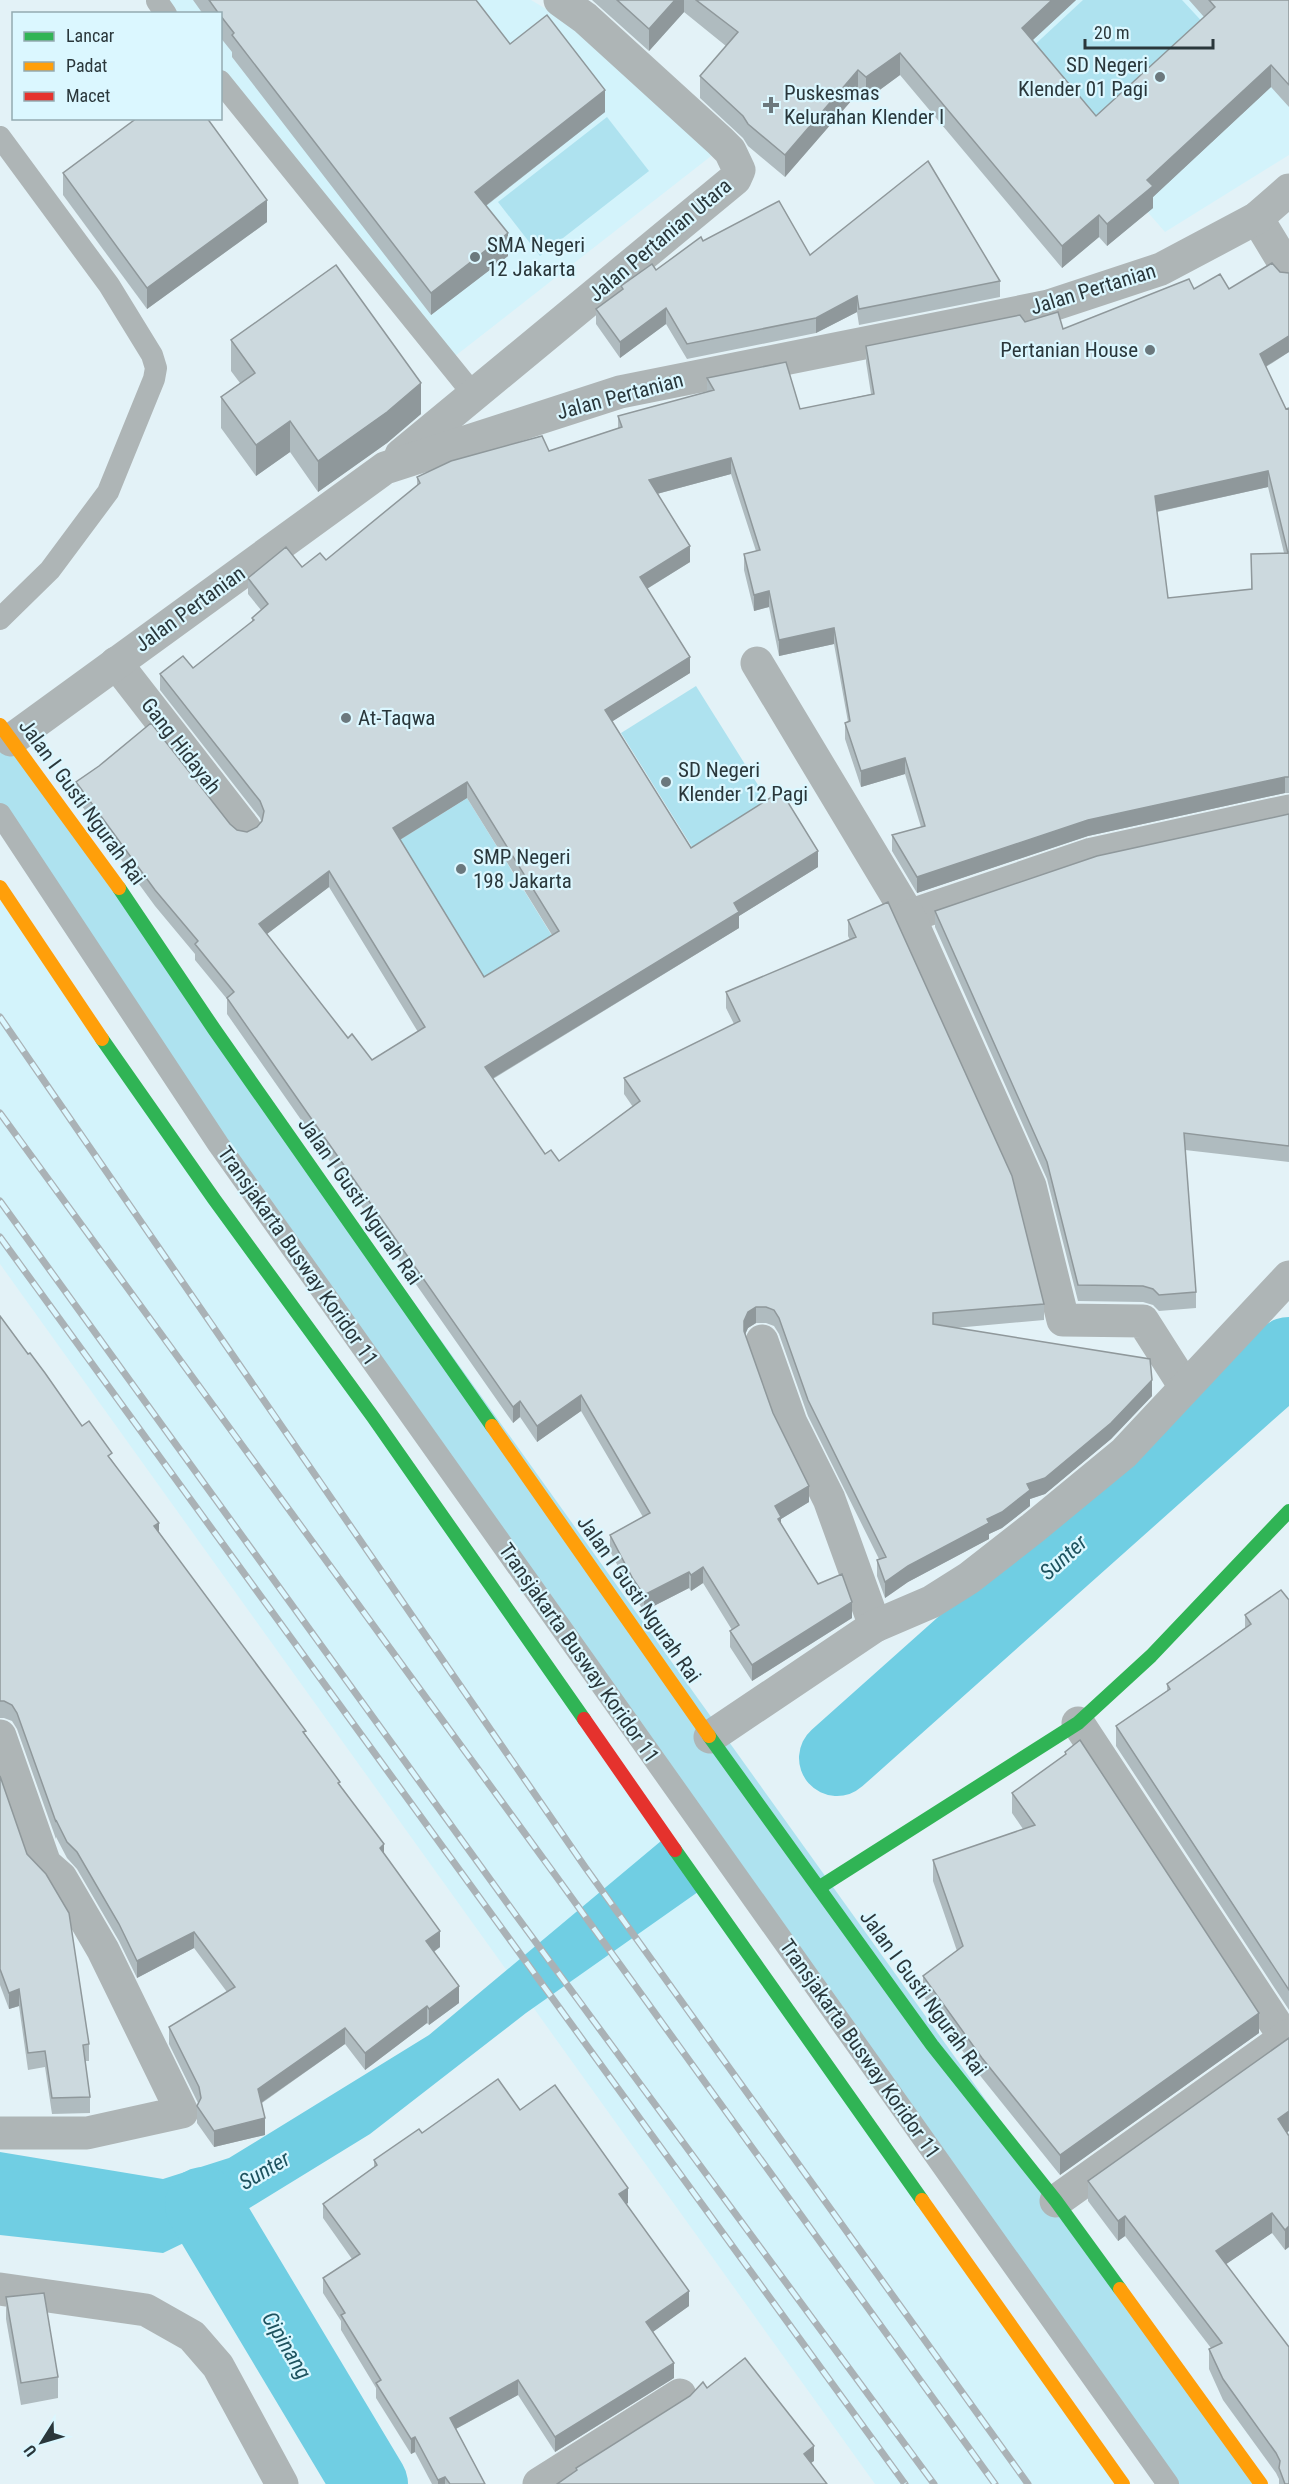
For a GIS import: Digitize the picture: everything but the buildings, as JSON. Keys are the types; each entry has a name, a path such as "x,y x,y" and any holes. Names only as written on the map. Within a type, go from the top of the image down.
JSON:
{"main road":[{"name":"Jalan I Gusti Ngurah Rai","path":"5,733 146,926 214,1029 710,1737 932,2045 1056,2201 1261,2484"},
{"path":"0,887 72,997 213,1199 373,1417 618,1765 756,1966 1123,2484"},
{"path":"820,1887 1078,1723 1151,1656 1289,1511"}],"street":[{"name":"Jalan Pertanian Utara","path":"385,468 735,179 740,170 730,151 720,141 585,18 560,0"},
{"name":"Jalan Pertanian","path":"5,733 116,663 385,468 620,392 1049,306 1161,269 1257,218 1289,190"},
{"path":"1257,218 1289,271"},
{"name":"Gang Hidayah","path":"116,663 245,829"},
{"path":"757,663 909,916 1030,1186 1063,1320 1143,1321 1185,1387"},
{"path":"909,916 1092,854 1289,811"},
{"path":"710,1737 875,1626 931,1602 978,1571 1124,1453 1289,1277"},
{"path":"762,1341 791,1423 829,1499 875,1626"},
{"path":"1056,2201 1287,2036 1078,1723"},
{"path":"0,1736 45,1864 60,1878 103,1950 182,2112 87,2133 0,2133"},
{"path":"0,2289 146,2310 192,2336 218,2367 282,2484"},
{"path":"539,2484 680,2395"}],"lane":[{"path":"222,83 474,395"},
{"path":"0,137 109,285 152,355 156,368 154,379 108,492 50,570 0,619"},
{"name":"Transjakarta Busway Koridor 11","path":"0,814 218,1144 1168,2484"}],"shaded area":[{"name":"SMA Negeri 12 Jakarta","path":"165,0 531,0 568,22 715,153 450,360 222,71 222,12 175,12"},
{"name":"SD Negeri Klender 01 Pagi","path":"963,0 1289,0 1289,155 1165,232"},
{"path":"1083,0 1182,0 1208,28 1099,128 1028,51"},
{"path":"607,117 649,171 540,256 498,202"},
{"path":"696,686 768,801 692,847 621,733"},
{"path":"0,725 1261,2484 1167,2484 0,814"},
{"path":"467,798 559,947 484,993 393,844"},
{"path":"0,887 1123,2484 875,2484 0,1264"}],"water":[{"path":"667,1836 705,1887 526,2013 370,2134 225,2223 163,2253 0,2235 0,2152 163,2179 229,2158 429,2035"}],"waterway":[{"name":"Sunter","path":"837,1758 1289,1355"},
{"name":"Cipinang","path":"203,2205 370,2484"}],"railway":[{"path":"0,1017 585,1867 1028,2484"},
{"path":"0,1113 995,2484"},
{"path":"0,1201 518,1918 934,2484"},
{"path":"0,1237 905,2484"}],"traffic: fast":[{"path":"119,888 214,1029 492,1426"},
{"path":"102,1039 214,1199 373,1417 584,1719"},
{"path":"820,1887 1078,1723 1151,1656 1289,1511"},
{"path":"709,1736 932,2045 1056,2201 1120,2289"},
{"path":"675,1850 922,2200"}],"traffic: slow":[{"path":"0,725 119,888"},
{"path":"0,887 102,1039"},
{"path":"492,1426 709,1736"},
{"path":"922,2200 1123,2484"},
{"path":"1120,2289 1261,2484"}],"traffic: jam":[{"path":"584,1719 675,1850"}],"place":[{"name":"SD Negeri Klender 01 Pagi","path":"1160,77"},
{"name":"Puskesmas Kelurahan Klender I","path":"771,105"},
{"name":"SMA Negeri 12 Jakarta","path":"475,257"},
{"name":"Pertanian House","path":"1150,350"},
{"name":"At-Taqwa","path":"346,718"},
{"name":"SD Negeri Klender 12 Pagi","path":"666,782"},
{"name":"SMP Negeri 198 Jakarta","path":"461,869"}]}
